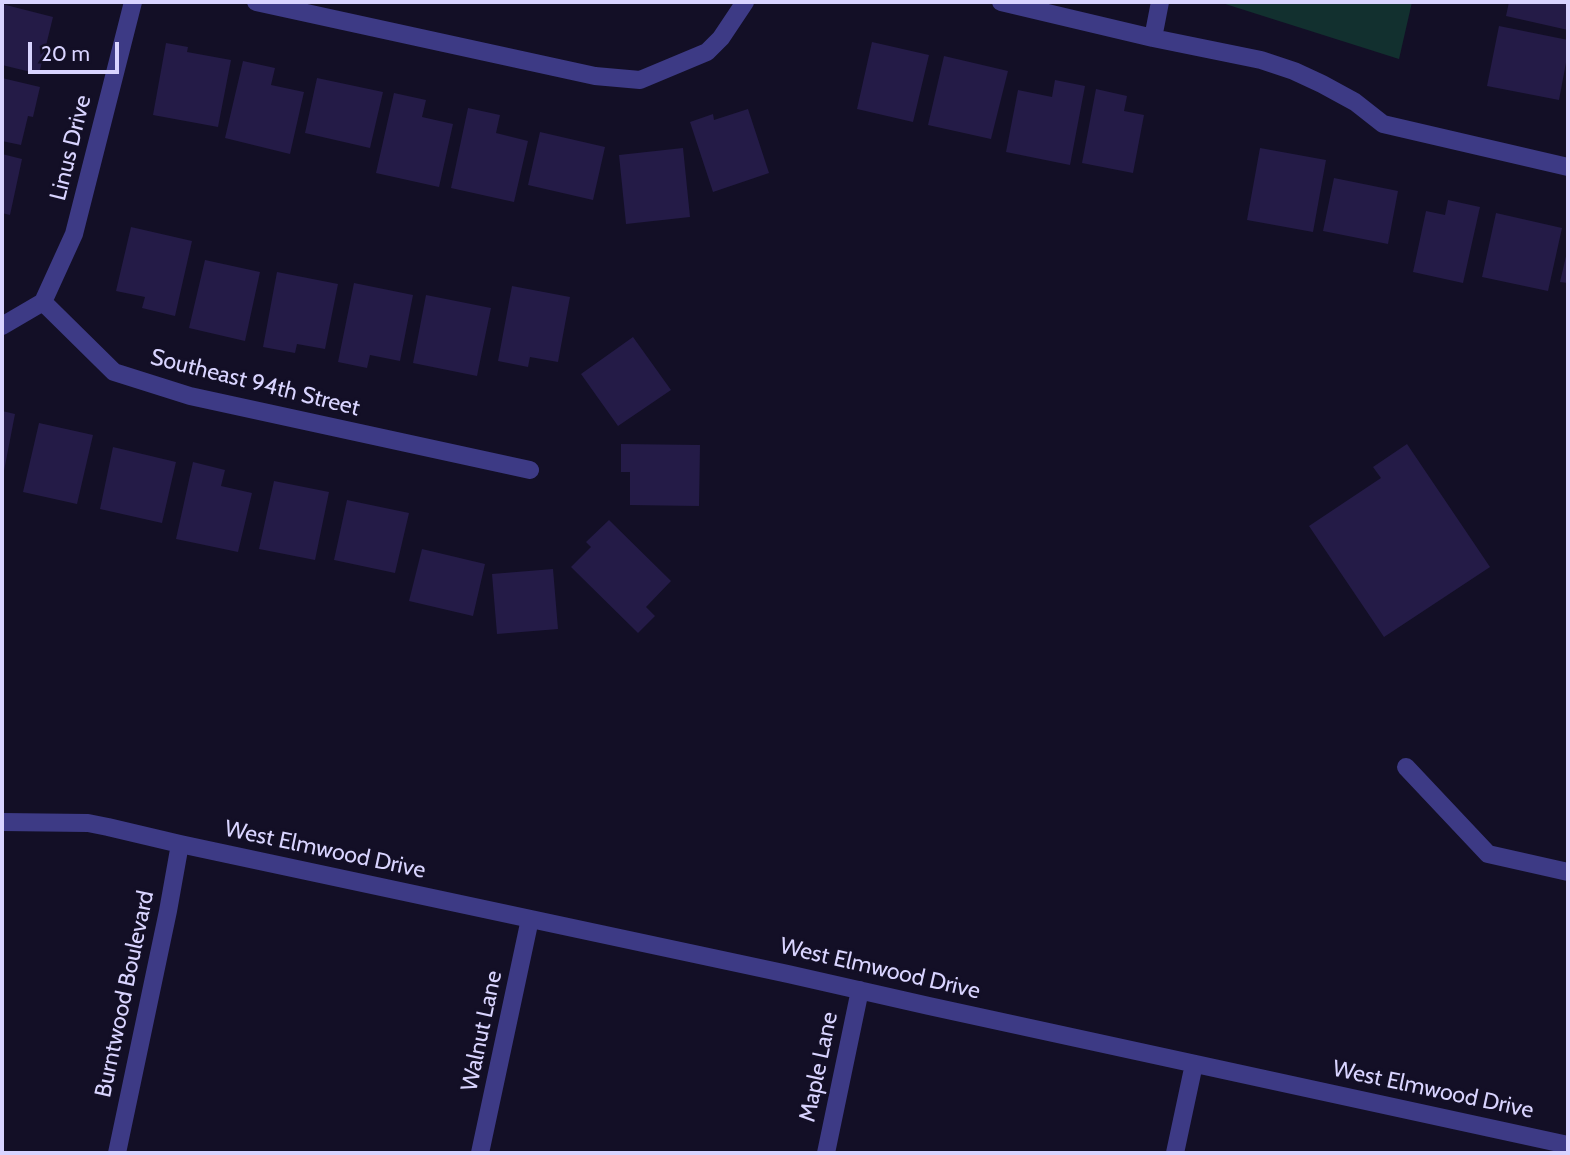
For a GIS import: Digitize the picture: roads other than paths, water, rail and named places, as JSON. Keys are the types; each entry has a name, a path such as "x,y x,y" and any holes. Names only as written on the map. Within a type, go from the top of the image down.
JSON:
{"street":[{"name":"Linus Drive","path":"43,302 74,234 133,2"},
{"path":"256,2 331,10 595,76 640,80 707,52 721,38 745,2"},
{"path":"1001,2 1261,60 1322,84 1355,102 1383,124 1568,167"},
{"path":"1153,38 1160,2"},
{"path":"2,326 43,302"},
{"name":"Southeast 94th Street","path":"43,302 114,372 190,396 530,470"},
{"path":"1406,766 1488,854 1568,872"},
{"name":"West Elmwood Drive","path":"2,822 88,823 1194,1064 1530,1145 1568,1145"},
{"name":"Burntwood Boulevard","path":"117,1153 180,844"},
{"name":"Walnut Lane","path":"480,1153 530,919"},
{"name":"Maple Lane","path":"826,1153 860,990"},
{"path":"1175,1153 1194,1064"}]}
